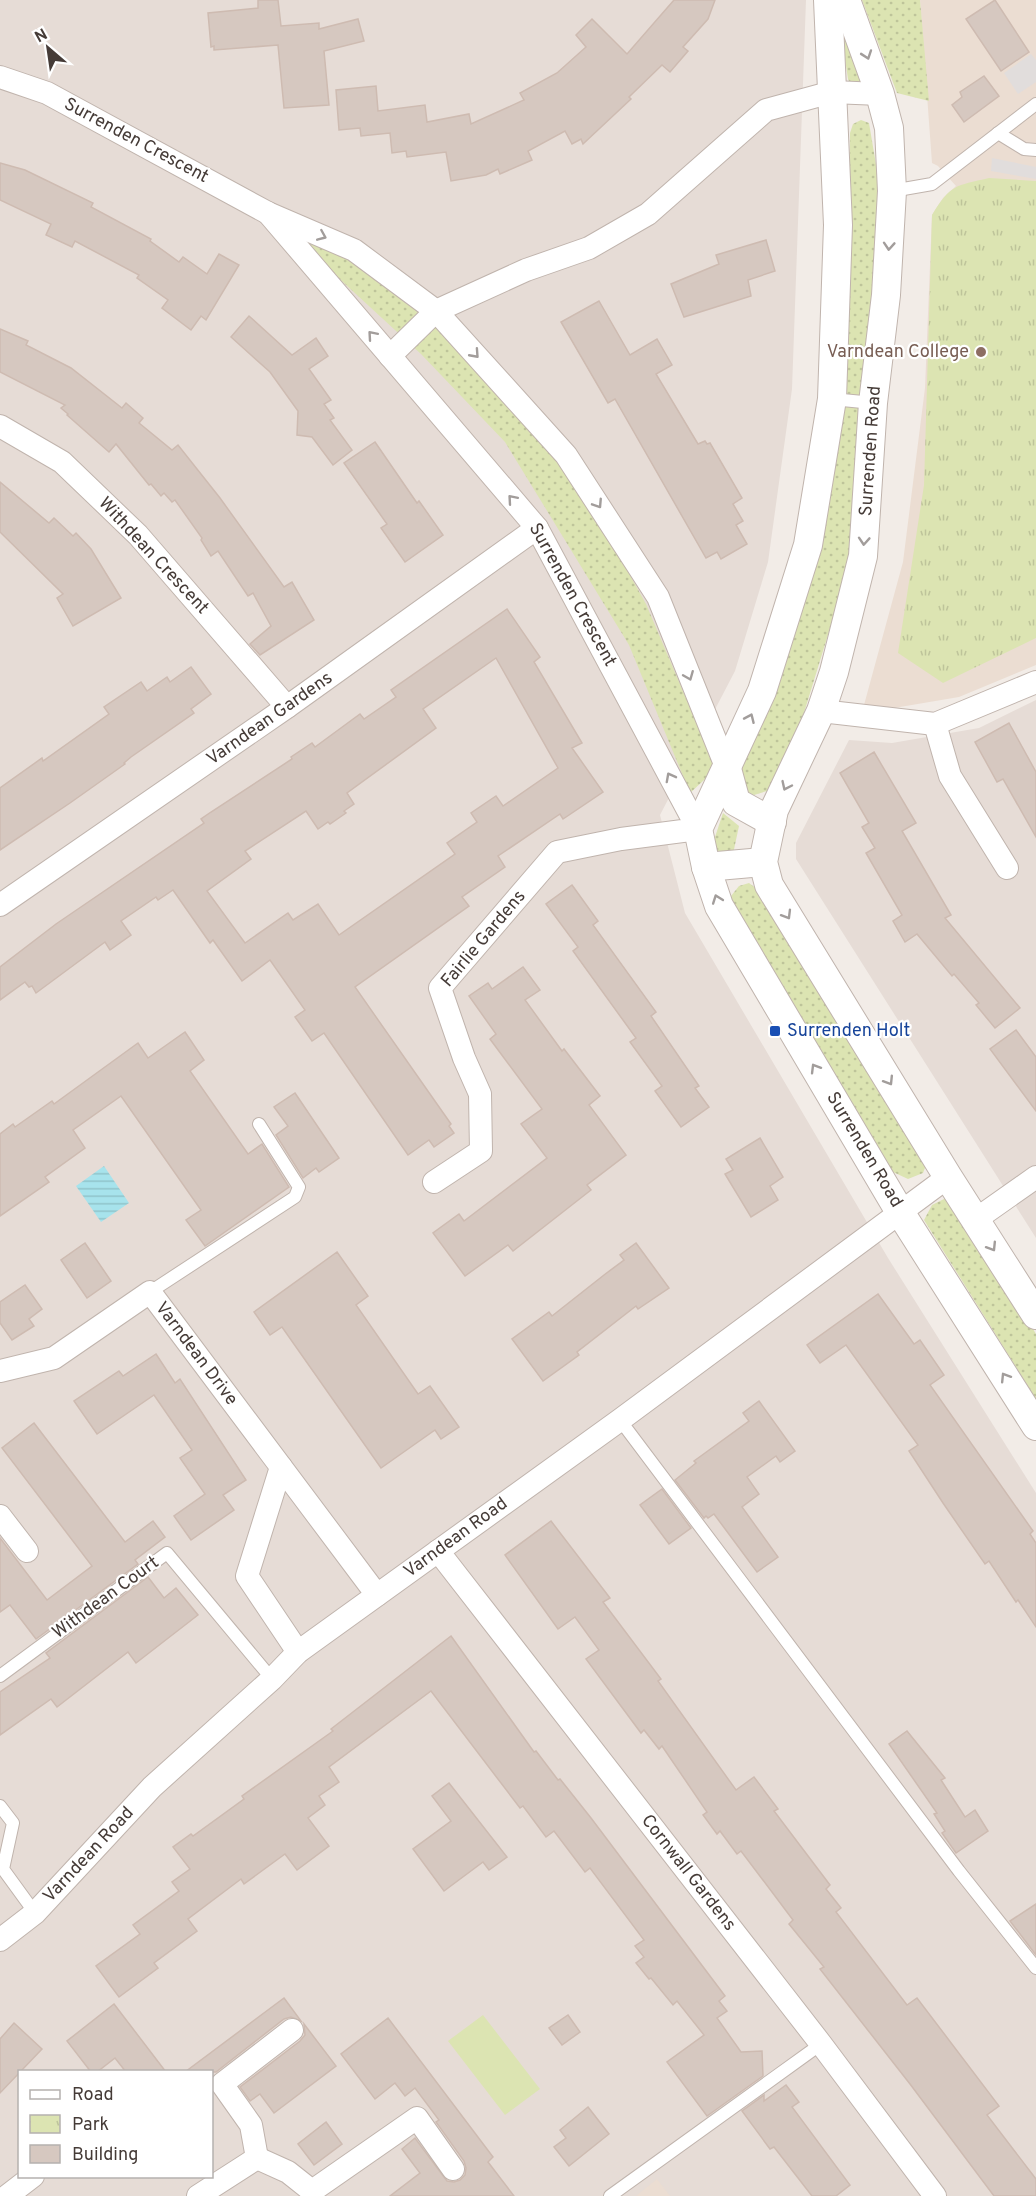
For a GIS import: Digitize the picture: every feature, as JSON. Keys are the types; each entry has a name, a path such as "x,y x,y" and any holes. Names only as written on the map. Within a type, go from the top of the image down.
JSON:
{"street":[{"path":"698,829 762,691 808,545 832,399 838,225 828,0"},
{"name":"Surrenden Road","path":"763,862 774,810 821,711 834,672 863,556 873,403 886,295 892,191 889,128 880,94 846,0"},
{"name":"Surrenden Crescent","path":"0,76 47,93 268,213 354,250 436,310 566,455 658,597 727,769"},
{"path":"390,356 436,310 526,270 589,248 648,214 766,110 832,92 880,94"},
{"name":"Surrenden Crescent","path":"268,213 537,528 698,829"},
{"name":"Withdean Crescent","path":"0,426 62,462 138,534 287,707"},
{"name":"Varndean Gardens","path":"0,905 287,707 537,528"},
{"path":"821,711 935,724 1036,682"},
{"path":"935,724 950,776 1007,868"},
{"path":"727,769 736,802 772,822"},
{"name":"Surrenden Road","path":"698,829 706,867 719,906 900,1212 1036,1426"},
{"name":"Fairlie Gardens","path":"434,1182 481,1151 480,1095 464,1058 440,988 557,852 621,839 698,829"},
{"path":"706,867 763,862 769,885 948,1177 1036,1315"},
{"name":"Varndean Road","path":"0,1940 35,1913 152,1787 272,1679 298,1652 620,1420 948,1177"},
{"path":"975,1220 1036,1177"},
{"name":"Varndean Drive","path":"0,1371 54,1358 150,1292 377,1595"},
{"path":"281,1467 247,1576 298,1652"},
{"path":"0,1516 27,1551"},
{"name":"Cornwall Gardens","path":"438,1551 821,2044 935,2196"},
{"path":"257,2158 252,2125 222,2084 292,2030"},
{"path":"257,2158 288,2172 312,2191 417,2118 453,2169"},
{"path":"198,2196 257,2158"},
{"path":"7,2196 30,2178"}],"lane":[{"path":"892,191 932,184 1036,104"},
{"path":"998,133 1024,149 1036,150"},
{"path":"832,399 873,403"},
{"path":"150,1292 295,1197 299,1187 260,1124"},
{"path":"620,1420 959,1872 1036,1968"},
{"name":"Withdean Court","path":"0,1676 166,1553 272,1679"},
{"path":"0,1806 14,1823 3,1869 35,1913"},
{"path":"610,2196 821,2044"}],"shaded area":[{"path":"0,0 806,0 792,389 768,562 735,671 660,815 685,913 888,1258 1036,1493 1036,2196 0,2196"},
{"name":"Varndean College","path":"920,0 1036,0 1036,665 959,697 894,708 864,705 903,562 925,388 932,215 943,198 956,186 938,166 932,163"},
{"path":"1031,54 1036,60 1036,82 1018,94 1004,73"},
{"path":"992,158 1036,167 1036,179 991,171"},
{"path":"1036,700 1036,1238 796,859 796,843 849,740 892,743 979,728"},
{"path":"657,2179 670,2196 636,2196"}],"green space":[{"path":"862,0 920,0 929,101 897,93"},
{"path":"845,30 864,79 859,85 851,85 848,79 841,32"},
{"path":"861,120 869,123 884,212 851,560 803,716 770,790 754,795 744,791 737,776 781,679 818,554 849,251 850,133 853,124"},
{"name":"Varndean College","path":"989,178 1036,181 1036,638 943,683 898,653 924,485 932,215 944,197 955,188"},
{"path":"268,213 354,250 437,314 564,457 646,604 716,769 690,793 629,645 505,442 421,354"},
{"path":"723,813 739,826 733,854 708,858"},
{"path":"749,883 761,892 928,1160 923,1173 908,1179 893,1172 734,911 731,896 739,886"},
{"path":"946,1198 957,1202 1036,1334 1036,1399 924,1220 932,1205"},
{"path":"483,2015 540,2089 505,2115 448,2041"}],"water":[{"path":"104,1166 129,1203 101,1222 76,1186"}],"building":[{"path":"258,0 278,0 281,26 319,23 319,29 358,19 364,41 324,51 329,105 284,108 278,45 214,50 214,46 211,47 208,13 258,8"},
{"path":"674,0 715,0 708,19 683,47 688,51 670,72 662,65 629,97 631,99 583,144 581,139 572,144 565,131 528,151 532,160 500,174 498,169 486,175 451,181 446,152 407,157 406,151 392,153 390,133 361,136 360,128 339,130 336,90 376,86 378,111 425,105 427,122 469,114 471,124 524,100 520,93 557,73 586,47 576,35 592,19 627,54"},
{"path":"995,0 1029,52 1001,71 966,19"},
{"path":"984,76 999,96 964,122 952,105 962,97 960,92"},
{"path":"0,163 25,170 93,203 91,207 151,239 150,241 179,262 183,257 207,274 219,254 239,265 206,320 201,316 191,330 162,308 168,300 137,278 139,275 75,241 72,247 46,235 51,224 0,200"},
{"path":"766,240 775,271 748,280 751,296 684,317 671,284 719,264 716,255"},
{"path":"599,301 630,355 657,339 672,365 656,374 698,444 705,441 707,444 710,443 742,498 733,504 743,521 736,525 747,544 721,559 717,552 706,558 615,399 608,403 561,322"},
{"path":"249,316 292,355 316,338 328,356 309,369 331,400 324,404 334,418 330,420 352,450 333,465 312,437 297,435 298,411 270,372 231,337"},
{"path":"0,329 28,341 26,345 71,368 122,408 126,403 143,418 139,423 172,450 178,445 220,498 284,587 292,582 314,620 260,655 250,644 271,626 253,593 248,596 218,551 211,556 202,538 175,500 172,502 164,493 161,496 151,484 149,485 116,444 109,452 67,415 61,408 65,405 0,372"},
{"path":"375,442 417,503 419,501 443,535 405,562 381,528 387,524 344,463"},
{"path":"0,482 49,523 54,518 73,536 76,533 91,549 121,598 73,626 57,598 63,594 0,532"},
{"path":"507,609 540,657 534,662 582,743 572,748 603,792 563,819 560,814 498,856 505,867 462,897 469,906 355,987 451,1124 449,1126 454,1133 434,1147 429,1140 408,1155 324,1033 312,1041 295,1017 305,1010 270,960 242,981 213,940 210,943 173,890 158,900 156,897 121,921 131,935 110,950 105,942 36,993 32,986 29,987 25,982 0,1000 0,967 56,924 204,823 201,819 292,759 291,757 312,743 315,747 360,714 364,719 396,697 391,690","holes":["496,658 558,768 503,806 496,796 471,813 477,822 447,843 455,854 339,935 318,904 293,920 288,913 245,943 207,891 251,859 245,851 306,811 318,829 346,813 344,811 354,804 347,793 436,728 423,709"]},
{"path":"191,667 211,694 191,709 194,713 70,803 0,850 0,788 42,758 43,761 109,714 104,707 141,682 147,691 167,677 170,682"},
{"path":"1009,723 1036,772 1036,837 1003,779 997,782 975,742"},
{"path":"874,752 916,823 902,831 951,915 945,918 1020,1008 995,1028 976,1005 979,1003 954,974 952,976 917,934 905,942 893,921 902,915 866,853 875,848 862,827 869,823 840,773"},
{"path":"572,885 598,921 593,925 656,1012 651,1016 699,1086 695,1088 709,1107 681,1127 655,1091 662,1086 630,1042 636,1038 573,951 578,947 546,904"},
{"path":"523,967 540,990 525,1000 562,1051 564,1049 600,1096 589,1105 626,1155 587,1185 591,1190 513,1251 508,1245 465,1276 433,1233 459,1214 464,1221 547,1158 521,1124 542,1109 490,1039 496,1034 469,996 488,983 492,989"},
{"path":"1016,1030 1036,1057 1036,1111 990,1049"},
{"path":"185,1032 204,1060 190,1071 248,1154 262,1144 289,1187 205,1246 186,1220 201,1210 121,1096 73,1130 85,1148 45,1177 49,1182 0,1216 0,1134 13,1124 15,1127 52,1101 54,1104 138,1043 148,1058"},
{"path":"295,1093 339,1158 319,1172 316,1168 303,1178 276,1135 288,1126 274,1107"},
{"path":"760,1138 783,1177 770,1186 778,1200 751,1217 725,1174 733,1170 726,1159"},
{"path":"85,1243 111,1281 87,1298 61,1260"},
{"path":"636,1243 669,1288 638,1309 636,1306 577,1352 579,1355 543,1381 512,1339 549,1312 552,1316 624,1260 620,1255"},
{"path":"337,1252 368,1296 356,1305 418,1394 430,1386 459,1427 441,1439 435,1430 381,1468 282,1327 270,1335 254,1312"},
{"path":"25,1285 42,1309 29,1319 34,1326 12,1340 0,1323 0,1302"},
{"path":"878,1294 914,1344 920,1340 944,1375 930,1385 1033,1531 1030,1534 1036,1543 1036,1627 989,1561 985,1564 943,1503 909,1451 918,1445 846,1345 820,1363 807,1345"},
{"path":"156,1354 175,1383 180,1379 246,1480 223,1495 234,1510 191,1540 174,1516 205,1494 180,1458 192,1450 154,1395 97,1434 74,1401 119,1371 123,1376"},
{"path":"759,1401 795,1451 780,1462 776,1456 747,1477 759,1494 742,1507 778,1557 757,1572 714,1514 704,1518 675,1480 696,1463 694,1461 749,1421 743,1413"},
{"path":"34,1423 125,1542 153,1521 165,1537 135,1560 138,1564 36,1639 10,1605 0,1612 0,1538 47,1600 92,1566 2,1448"},
{"path":"662,1489 691,1528 669,1544 640,1505"},
{"path":"551,1521 610,1598 603,1602 661,1679 658,1681 736,1790 754,1777 778,1809 774,1811 830,1885 826,1889 841,1908 836,1912 907,2005 917,1998 999,2106 987,2115 1036,2179 1036,2196 994,2196 820,1969 824,1967 789,1924 793,1920 741,1851 737,1854 720,1831 717,1834 703,1815 707,1812 662,1746 659,1749 644,1730 641,1733 586,1659 599,1650 575,1617 558,1629 505,1555"},
{"path":"148,1577 164,1598 176,1588 198,1615 136,1663 128,1652 57,1707 51,1699 0,1735 0,1692 50,1658 46,1653"},
{"path":"451,1636 534,1752 536,1751 591,1818 725,1996 719,2001 727,2011 717,2018 741,2052 762,2051 763,2076 707,2116 667,2062 704,2035 677,2001 673,2005 636,1963 644,1957 635,1946 644,1940 590,1868 585,1872 554,1831 546,1837 523,1806 520,1808 431,1691 329,1767 339,1782 319,1796 325,1805 308,1818 329,1846 297,1870 285,1854 244,1884 241,1879 188,1919 197,1931 154,1963 158,1968 119,1997 96,1966 140,1934 133,1925 179,1891 172,1882 190,1869 173,1847 191,1834 193,1836 244,1799 242,1796 333,1731 331,1729"},
{"path":"907,1731 945,1778 941,1780 965,1817 975,1810 988,1831 956,1853 942,1833 945,1831 934,1814 937,1813 889,1744"},
{"path":"449,1783 507,1857 489,1870 483,1862 444,1891 413,1849 451,1821 432,1796"},
{"path":"1036,1904 1036,1955 1010,1921"},
{"path":"284,1998 301,2021 291,2017 284,2019 216,2072 188,2070"},
{"path":"114,2004 164,2070 124,2070 115,2058 100,2070 89,2070 67,2041"},
{"path":"568,2015 580,2032 562,2045 549,2028"},
{"path":"388,2018 493,2157 488,2162 514,2196 390,2196 420,2173 402,2149 415,2138 447,2181 460,2180 465,2175 466,2168 464,2161 436,2122 439,2120 415,2088 405,2096 395,2083 375,2099 341,2054"},
{"path":"14,2023 42,2049 22,2070 18,2070 18,2074 0,2093 0,2039"},
{"path":"304,2024 336,2066 274,2113 260,2094 250,2101 240,2087 300,2041 305,2035"},
{"path":"786,2085 799,2102 792,2107 850,2185 836,2196 812,2196 774,2147 770,2149 742,2111 764,2095 764,2101"},
{"path":"588,2107 609,2134 569,2166 554,2147 566,2138 560,2130"},
{"path":"326,2122 342,2144 314,2165 298,2144"}],"place":[{"name":"Varndean College","path":"981,352"},
{"name":"Surrenden Holt","path":"775,1031"}]}
